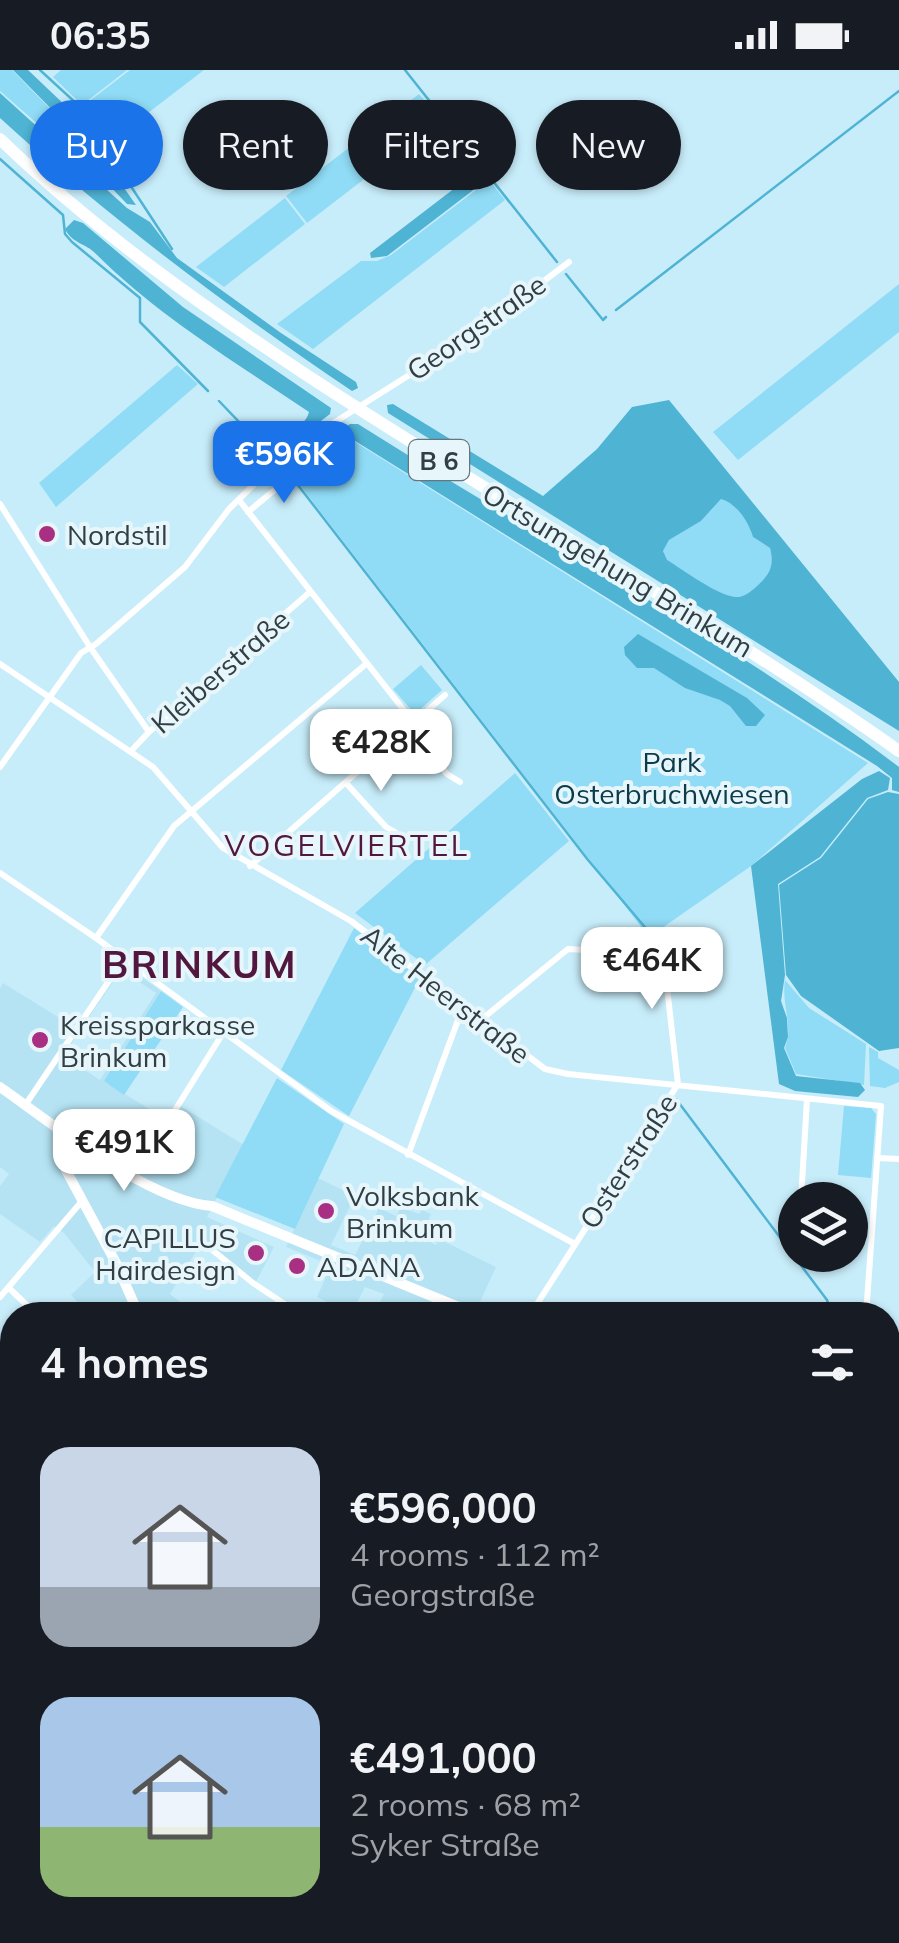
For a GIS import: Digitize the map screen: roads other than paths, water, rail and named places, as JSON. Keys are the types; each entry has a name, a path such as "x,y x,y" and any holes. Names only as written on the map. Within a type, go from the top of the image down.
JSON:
{"highway":[{"name":"Ortsumgehung Brinkum","path":"0,140 126,247 261,345 402,438 751,650 899,751"}],"street":[{"name":"Georgstraße","path":"0,767 81,653 186,567 240,500 286,453 474,334 570,262"},
{"path":"248,512 296,473"},
{"path":"240,500 447,774 460,782"},
{"path":"0,504 149,732"},
{"name":"Kleiberstraße","path":"130,751 310,592"},
{"name":"Alte Heerstraße","path":"0,664 153,767 223,848 345,917 545,1069 881,1106 877,1158"},
{"path":"96,938 174,826 366,664"},
{"path":"250,866 445,695"},
{"path":"346,783 386,827 396,832"},
{"path":"0,873 96,938 331,1111 575,1244"},
{"name":"Osterstraße","path":"538,1302 678,1084 661,935"},
{"path":"482,1019 568,949 584,950"},
{"path":"26,1105 123,960"},
{"path":"408,1155 464,1004"},
{"path":"134,1176 222,1034"},
{"path":"0,1087 134,1176 212,1214 429,1302"},
{"path":"802,1182 807,1099"},
{"path":"71,1136 59,1154 133,1302"},
{"path":"867,1302 877,1158 899,1158"},
{"path":"0,1298 82,1200"},
{"path":"200,1205 212,1206 446,1302"},
{"path":"200,1240 280,1302"},
{"path":"8,1288 23,1302"}],"waterway":[{"path":"40,70 77,104 172,249"},
{"path":"405,70 557,262"},
{"path":"616,310 899,91"},
{"path":"0,159 63,215 65,234 72,242 140,298 140,322 208,391"},
{"path":"566,274 603,320 606,317"},
{"path":"219,401 263,447"},
{"path":"270,454 273,458"},
{"path":"282,466 287,472"},
{"path":"294,480 588,860 655,939"},
{"path":"676,1099 828,1302"}],"place":[{"name":"Nordstil","path":"47,534"},
{"name":"Kreissparkasse Brinkum","path":"40,1040"},
{"name":"Volksbank Brinkum","path":"326,1211"},
{"name":"CAPILLUS Hairdesign","path":"256,1253"},
{"name":"ADANA","path":"297,1266"}],"district":[{"name":"VOGELVIERTEL","path":"347,845"},
{"name":"BRINKUM","path":"200,964"}],"park label":[{"name":"Park Osterbruchwiesen","path":"672,777"}]}
